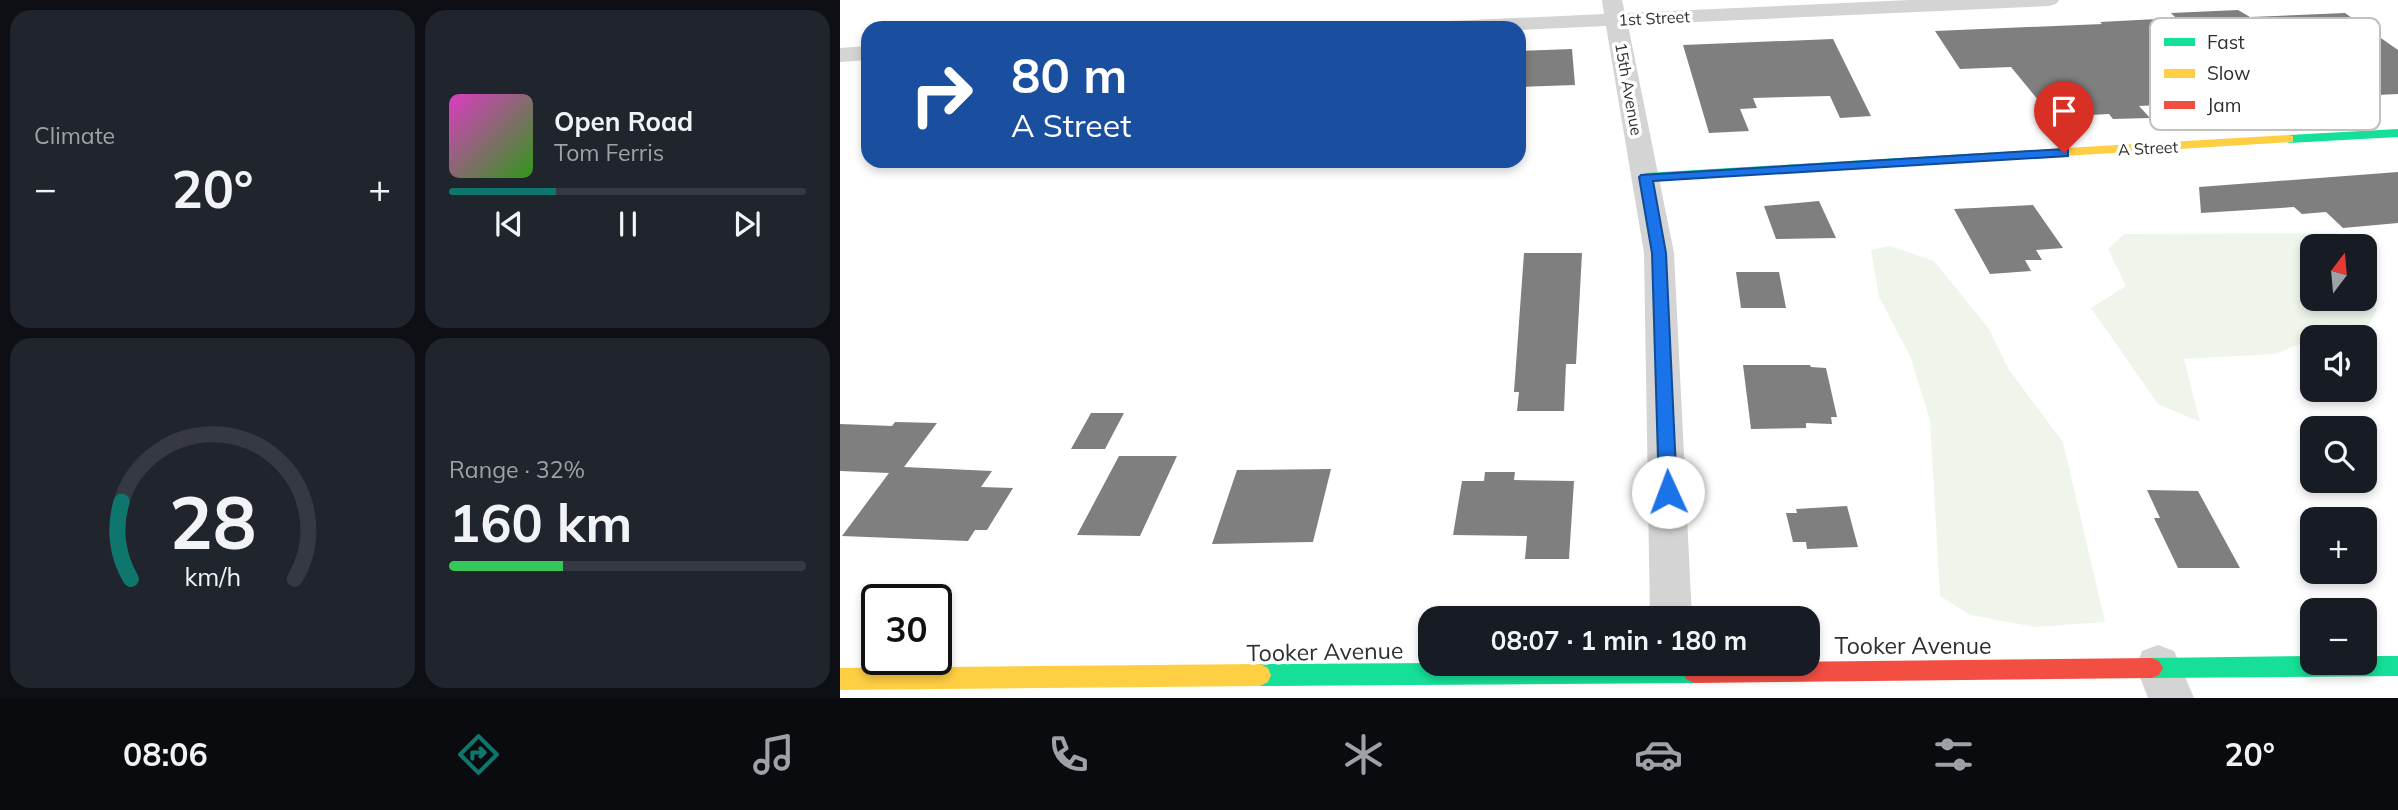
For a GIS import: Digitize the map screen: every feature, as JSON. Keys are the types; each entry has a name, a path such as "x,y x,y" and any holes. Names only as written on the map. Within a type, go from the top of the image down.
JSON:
{"street":[{"name":"1st Street","path":"1500,21 1614,10 2049,0"},
{"name":"15th Avenue","path":"1614,10 1659,253 1671,606"},
{"path":"840,55 861,54"},
{"name":"A Street","path":"1646,177 2398,133"},
{"name":"Tooker Avenue","path":"840,679 1671,677 2165,683 2398,666"}],"shaded area":[{"path":"2337,233 2300,234 2300,312 2376,312 2368,325 2300,325 2300,344 2276,354 2184,359 2200,422 2158,404 2091,308 2126,286 2108,249 2124,234"},
{"path":"1890,246 1934,261 1989,329 2009,370 2063,442 2105,622 2035,627 1970,615 1940,596 1930,420 1910,356 1879,297 1871,250"}],"building":[{"path":"2238,10 2250,17 2345,13 2352,18 2176,18 2171,13"},
{"path":"2150,19 2150,105 2139,106 2150,118 2113,119 2109,114 2052,117 2011,67 1960,69 1935,31 2102,24 2100,22"},
{"path":"2380,37 2398,50 2398,94 2380,95"},
{"path":"1833,39 1871,116 1840,118 1830,96 1753,98 1757,108 1740,109 1749,131 1709,133 1683,45"},
{"path":"1572,49 1575,85 1526,87 1526,51"},
{"path":"2398,172 2398,223 2343,228 2326,212 2302,214 2294,207 2201,213 2199,187"},
{"path":"1819,201 1836,238 1776,239 1764,206"},
{"path":"2033,205 2063,248 2036,250 2042,260 2025,260 2031,271 1990,274 1954,209"},
{"path":"1524,253 1582,253 1576,364 1566,364 1564,411 1517,411 1519,392 1514,392"},
{"path":"1736,272 1779,272 1786,308 1741,308"},
{"path":"1743,365 1810,365 1826,368 1837,417 1831,417 1832,424 1806,423 1806,428 1751,429"},
{"path":"1091,413 1124,413 1105,449 1071,449"},
{"path":"895,422 937,423 904,467 992,471 981,487 1013,488 987,530 975,530 968,541 842,536 889,473 840,471 840,424 892,426"},
{"path":"1119,456 1177,456 1140,536 1077,535"},
{"path":"1331,469 1313,542 1212,544 1237,470"},
{"path":"1485,472 1515,472 1514,480 1574,481 1569,559 1525,559 1527,536 1453,535 1462,481 1484,481"},
{"path":"2147,490 2198,491 2240,568 2178,568 2154,518 2160,518"},
{"path":"1847,506 1858,547 1807,549 1806,542 1793,542 1786,513 1797,513 1796,509"}],"traffic: fast":[{"path":"2289,139 2398,133"},
{"path":"1646,177 1983,157"},
{"path":"2152,668 2398,666"},
{"path":"1260,675 1418,674"}],"traffic: slow":[{"path":"1983,157 2289,139"},
{"path":"840,679 1260,675"}],"traffic: jam":[{"path":"1820,671 2152,668"}],"route":[{"path":"1668,492 1659,253 1646,177 2064,153"}]}
